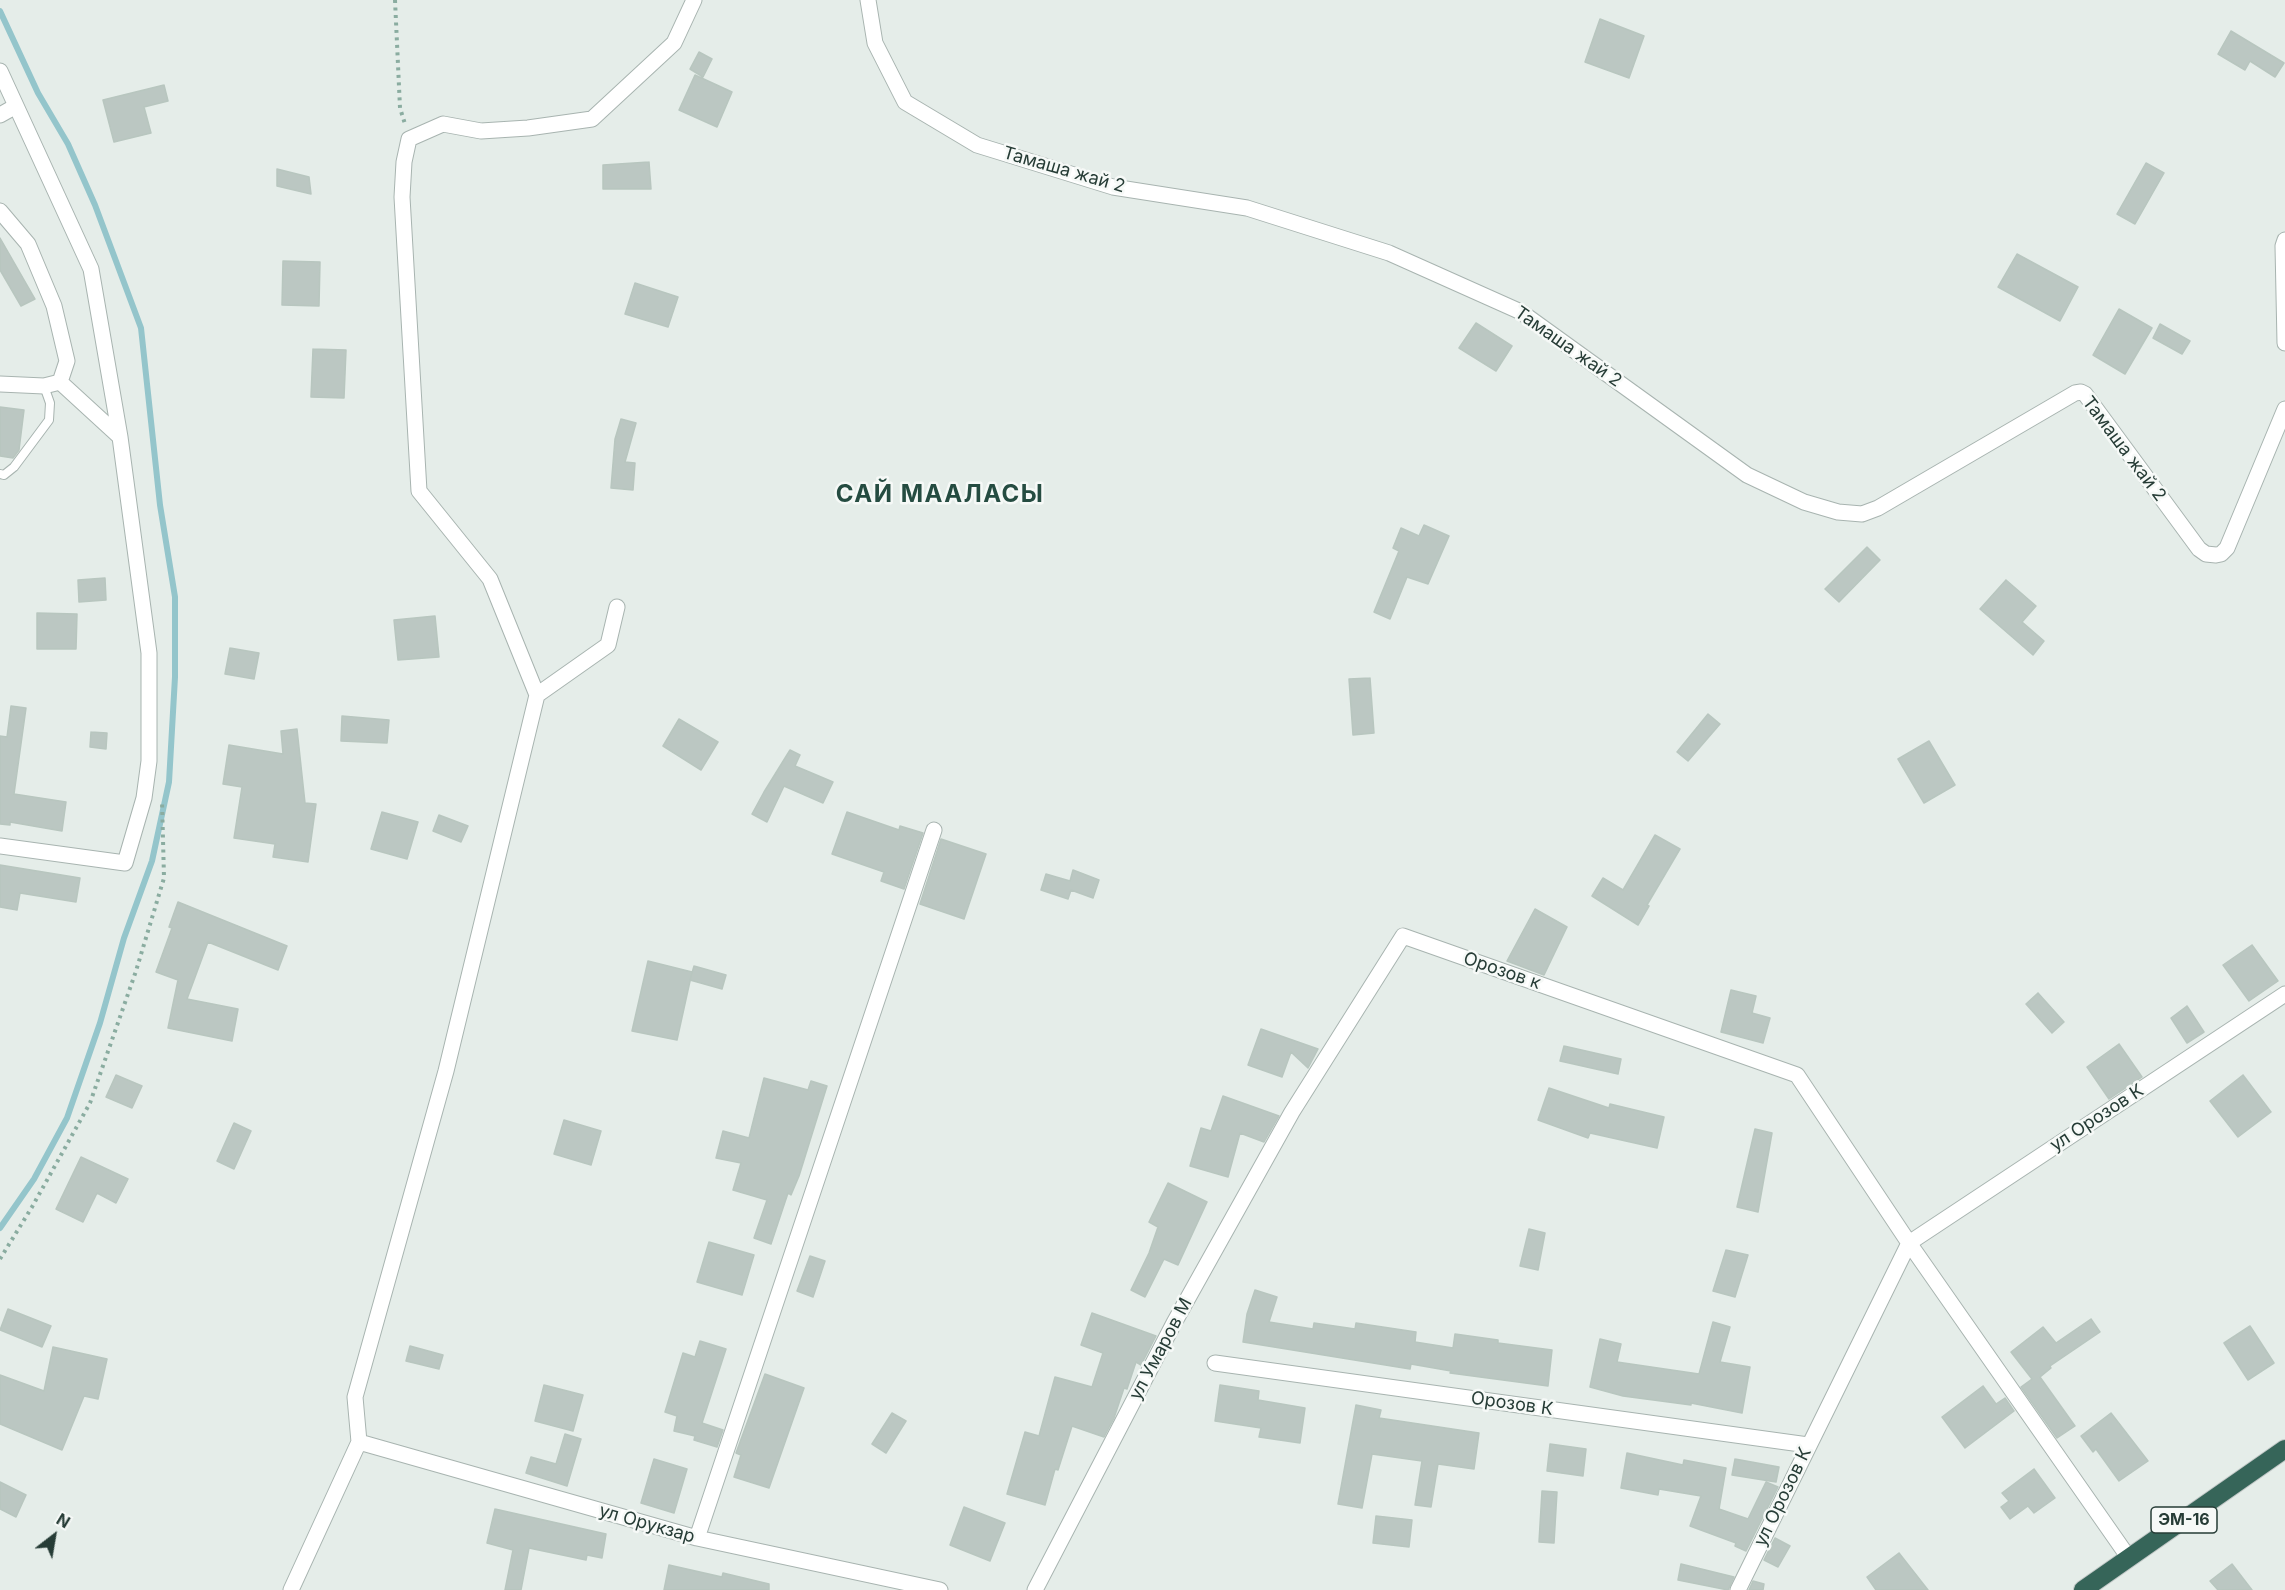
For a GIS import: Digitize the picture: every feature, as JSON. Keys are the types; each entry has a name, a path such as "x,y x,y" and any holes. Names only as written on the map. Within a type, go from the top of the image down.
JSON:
{"highway":[{"name":"ЭМ-16","path":"2083,1590 2285,1449"}],"street":[{"path":"291,1590 359,1442 355,1397 446,1071 537,695 490,579 419,491 402,197 404,162 409,139 442,124 481,131 528,128 592,118 674,43 694,0"},
{"name":"Тамаша жай 2","path":"868,0 875,43 905,102 977,145 1113,187 1247,208 1389,253 1521,312 1747,475 1804,502 1838,512 1862,514 1878,508 2075,393 2081,392 2085,394 2199,549 2206,554 2221,554 2227,548 2285,409"},
{"path":"0,71 91,269 120,437 149,653 149,761 144,798 125,863 0,846"},
{"path":"0,115 16,106"},
{"path":"0,211 28,244 54,306 67,362 60,381"},
{"path":"2285,240 2283,246 2285,343"},
{"path":"60,381 120,437"},
{"path":"0,384 44,386 60,381"},
{"path":"537,695 608,645 617,607"},
{"path":"697,1538 934,830"},
{"name":"Орозов к","path":"1292,1112 1403,936 1797,1076 1909,1243"},
{"name":"ул Орозов К","path":"1738,1590 1909,1243 2285,994"},
{"name":"ул Умаров М","path":"1035,1590 1174,1323 1292,1112"},
{"path":"1909,1243 2129,1558"},
{"name":"Орозов К","path":"1215,1363 1808,1445"},
{"name":"ул Орукзар","path":"359,1442 697,1538 940,1590"}],"lane":[{"path":"0,474 4,475 14,467 49,420 50,403 44,386"}],"path":[{"path":"395,0 400,108 409,139"},
{"path":"0,1259 90,1103 117,1026 164,878 161,797"}],"building":[{"path":"1600,19 1644,36 1629,78 1585,62"},
{"path":"2231,31 2284,63 2275,77 2250,61 2245,70 2218,54"},
{"path":"699,52 712,59 703,77 690,69"},
{"path":"695,75 732,92 717,127 679,110"},
{"path":"164,85 168,101 144,107 151,133 114,142 103,100"},
{"path":"649,162 651,189 603,189 603,165"},
{"path":"2146,163 2164,173 2135,224 2117,214"},
{"path":"277,169 309,177 311,194 277,186"},
{"path":"0,238 35,299 21,306 0,270"},
{"path":"2017,254 2078,287 2060,321 1998,287"},
{"path":"283,261 320,262 319,306 282,305"},
{"path":"635,283 678,297 668,327 625,314"},
{"path":"2119,309 2152,328 2125,374 2093,355"},
{"path":"1476,323 1512,346 1496,371 1459,348"},
{"path":"2160,324 2190,341 2182,354 2153,338"},
{"path":"313,349 346,350 344,398 311,397"},
{"path":"0,407 24,410 19,450 13,458 0,456"},
{"path":"621,419 636,423 625,462 635,463 633,490 611,488 615,439"},
{"path":"1424,525 1449,536 1428,584 1407,577 1390,619 1374,612 1399,551 1393,548 1401,528 1419,536"},
{"path":"1867,547 1880,560 1839,602 1825,589"},
{"path":"105,578 106,600 79,602 78,580"},
{"path":"2006,580 2036,606 2022,622 2044,641 2033,655 1980,609"},
{"path":"37,613 77,614 76,649 37,649"},
{"path":"435,616 439,657 398,660 394,620"},
{"path":"230,648 259,653 254,679 225,674"},
{"path":"1370,678 1374,733 1353,735 1349,679"},
{"path":"11,706 26,708 14,794 66,802 62,831 10,822 10,825 0,824 0,736 7,737"},
{"path":"1708,714 1720,724 1688,761 1677,752"},
{"path":"342,716 389,720 387,743 341,741"},
{"path":"679,719 718,742 701,770 663,746"},
{"path":"297,729 305,803 316,804 308,862 273,857 275,844 234,838 242,787 223,784 229,745 283,754 281,731"},
{"path":"91,732 107,733 106,749 90,747"},
{"path":"1929,741 1955,785 1924,803 1898,759"},
{"path":"790,750 800,755 795,766 833,782 823,803 784,786 767,822 752,814"},
{"path":"382,812 418,822 407,859 371,849"},
{"path":"847,812 899,830 900,826 923,833 904,889 881,881 884,872 832,854"},
{"path":"439,815 468,826 461,842 433,831"},
{"path":"1655,835 1680,849 1638,925 1592,896 1603,878 1623,890"},
{"path":"941,839 986,854 964,919 920,904"},
{"path":"0,865 80,878 76,902 20,893 17,910 0,907"},
{"path":"1073,870 1099,880 1093,898 1071,890 1068,899 1041,890 1046,874 1070,881"},
{"path":"178,902 287,946 278,970 208,942 187,999 238,1009 232,1041 168,1028 178,980 156,972 172,928 169,927"},
{"path":"1535,909 1567,927 1544,975 1507,961"},
{"path":"2252,945 2278,981 2249,1001 2223,965"},
{"path":"648,961 692,972 677,1040 632,1031"},
{"path":"694,966 726,975 722,989 690,980"},
{"path":"1731,990 1756,996 1752,1013 1770,1018 1763,1043 1721,1032"},
{"path":"2038,993 2064,1022 2052,1033 2026,1004"},
{"path":"2187,1006 2204,1032 2187,1043 2171,1018"},
{"path":"1261,1029 1318,1049 1308,1068 1291,1052 1282,1077 1248,1065"},
{"path":"2119,1044 2142,1077 2109,1099 2087,1067"},
{"path":"1564,1046 1621,1059 1618,1074 1560,1061"},
{"path":"116,1075 142,1086 132,1108 106,1097"},
{"path":"2243,1075 2271,1112 2238,1137 2210,1101"},
{"path":"764,1078 808,1090 811,1081 827,1086 799,1176 791,1195 788,1193 771,1244 754,1238 767,1200 733,1190 741,1163 716,1158 723,1131 749,1138"},
{"path":"1549,1088 1609,1108 1610,1104 1664,1117 1657,1148 1590,1133 1588,1138 1538,1120"},
{"path":"1223,1096 1279,1116 1264,1142 1240,1133 1228,1177 1190,1166 1201,1128 1211,1131"},
{"path":"564,1120 601,1131 591,1165 554,1154"},
{"path":"234,1123 251,1131 234,1169 217,1161"},
{"path":"1755,1129 1772,1133 1758,1212 1737,1207"},
{"path":"81,1157 128,1179 116,1203 97,1193 83,1222 56,1209"},
{"path":"1168,1183 1207,1202 1178,1265 1164,1259 1145,1297 1131,1290 1149,1253 1158,1227 1149,1222"},
{"path":"1529,1229 1545,1233 1538,1270 1520,1266"},
{"path":"709,1242 754,1255 742,1295 697,1282"},
{"path":"1726,1250 1748,1255 1735,1297 1713,1291"},
{"path":"810,1256 825,1261 813,1297 797,1291"},
{"path":"1255,1290 1277,1297 1269,1322 1313,1329 1314,1323 1355,1329 1356,1323 1416,1332 1415,1342 1453,1348 1455,1334 1498,1340 1498,1343 1552,1350 1548,1386 1450,1373 1451,1371 1411,1364 1410,1369 1243,1342 1247,1314"},
{"path":"8,1309 51,1326 42,1347 0,1330"},
{"path":"1092,1313 1156,1336 1141,1365 1136,1362 1127,1389 1124,1388 1114,1418 1104,1437 1072,1426 1058,1470 1055,1469 1045,1505 1007,1494 1025,1432 1039,1436 1055,1377 1092,1387 1103,1353 1081,1345"},
{"path":"2091,1319 2100,1332 2050,1366 2051,1368 2040,1377 2075,1426 2057,1438 2021,1387 2032,1379 2011,1352 2043,1327 2056,1343"},
{"path":"1713,1322 1730,1327 1720,1362 1750,1367 1742,1413 1691,1403 1691,1405 1623,1396 1590,1387 1600,1339 1621,1344 1617,1362 1699,1374"},
{"path":"2250,1326 2274,1363 2248,1380 2224,1343"},
{"path":"700,1341 726,1349 702,1423 723,1430 717,1447 694,1440 695,1436 674,1431 677,1416 665,1412 683,1353 695,1357"},
{"path":"410,1346 443,1355 439,1369 406,1361"},
{"path":"53,1347 107,1359 98,1399 84,1396 62,1450 0,1424 0,1375 44,1391"},
{"path":"765,1374 804,1388 769,1488 734,1477 741,1455 736,1453"},
{"path":"544,1385 583,1395 573,1431 535,1421"},
{"path":"1220,1385 1259,1391 1258,1400 1305,1408 1300,1443 1259,1437 1261,1428 1215,1421"},
{"path":"1983,1386 1996,1404 2005,1398 2014,1411 1965,1448 1942,1417"},
{"path":"1356,1405 1381,1410 1379,1418 1479,1433 1474,1469 1438,1464 1431,1507 1415,1505 1422,1461 1372,1454 1362,1508 1338,1504"},
{"path":"892,1413 906,1421 886,1453 872,1444"},
{"path":"2111,1413 2148,1461 2119,1481 2096,1449 2093,1452 2081,1436"},
{"path":"565,1434 581,1439 567,1486 526,1473 531,1457 556,1464"},
{"path":"1550,1444 1586,1449 1583,1476 1547,1471"},
{"path":"1627,1453 1683,1465 1684,1460 1726,1468 1719,1509 1748,1519 1766,1482 1778,1487 1746,1551 1735,1546 1736,1543 1690,1526 1701,1496 1659,1489 1658,1495 1621,1488"},
{"path":"654,1459 687,1469 674,1513 641,1503"},
{"path":"1735,1459 1779,1467 1776,1482 1732,1475"},
{"path":"2034,1469 2055,1498 2034,1513 2028,1506 2010,1519 2001,1507 2009,1501 2002,1493"},
{"path":"0,1482 26,1495 16,1517 0,1509"},
{"path":"1542,1491 1557,1492 1554,1543 1539,1542"},
{"path":"964,1507 1005,1523 990,1561 950,1545"},
{"path":"495,1509 606,1534 602,1558 587,1555 586,1560 529,1548 521,1590 505,1590 513,1550 487,1543"},
{"path":"1376,1516 1412,1520 1409,1547 1373,1543"},
{"path":"1775,1538 1790,1546 1778,1567 1764,1560"},
{"path":"1899,1553 1928,1590 1876,1590 1867,1577"},
{"path":"1681,1564 1734,1577 1728,1590 1678,1580"},
{"path":"2232,1564 2252,1590 2218,1590 2210,1581"},
{"path":"669,1565 722,1577 723,1573 769,1584 769,1590 664,1590"},
{"path":"1753,1581 1764,1584 1763,1590 1749,1590"}],"waterway":[{"path":"0,11 38,93 68,144 95,205 141,328 160,505 175,597 175,677 169,782 152,861 124,938 100,1023 67,1118 34,1179 0,1228"}],"district":[{"name":"САЙ МААЛАСЫ","path":"940,495"}]}
